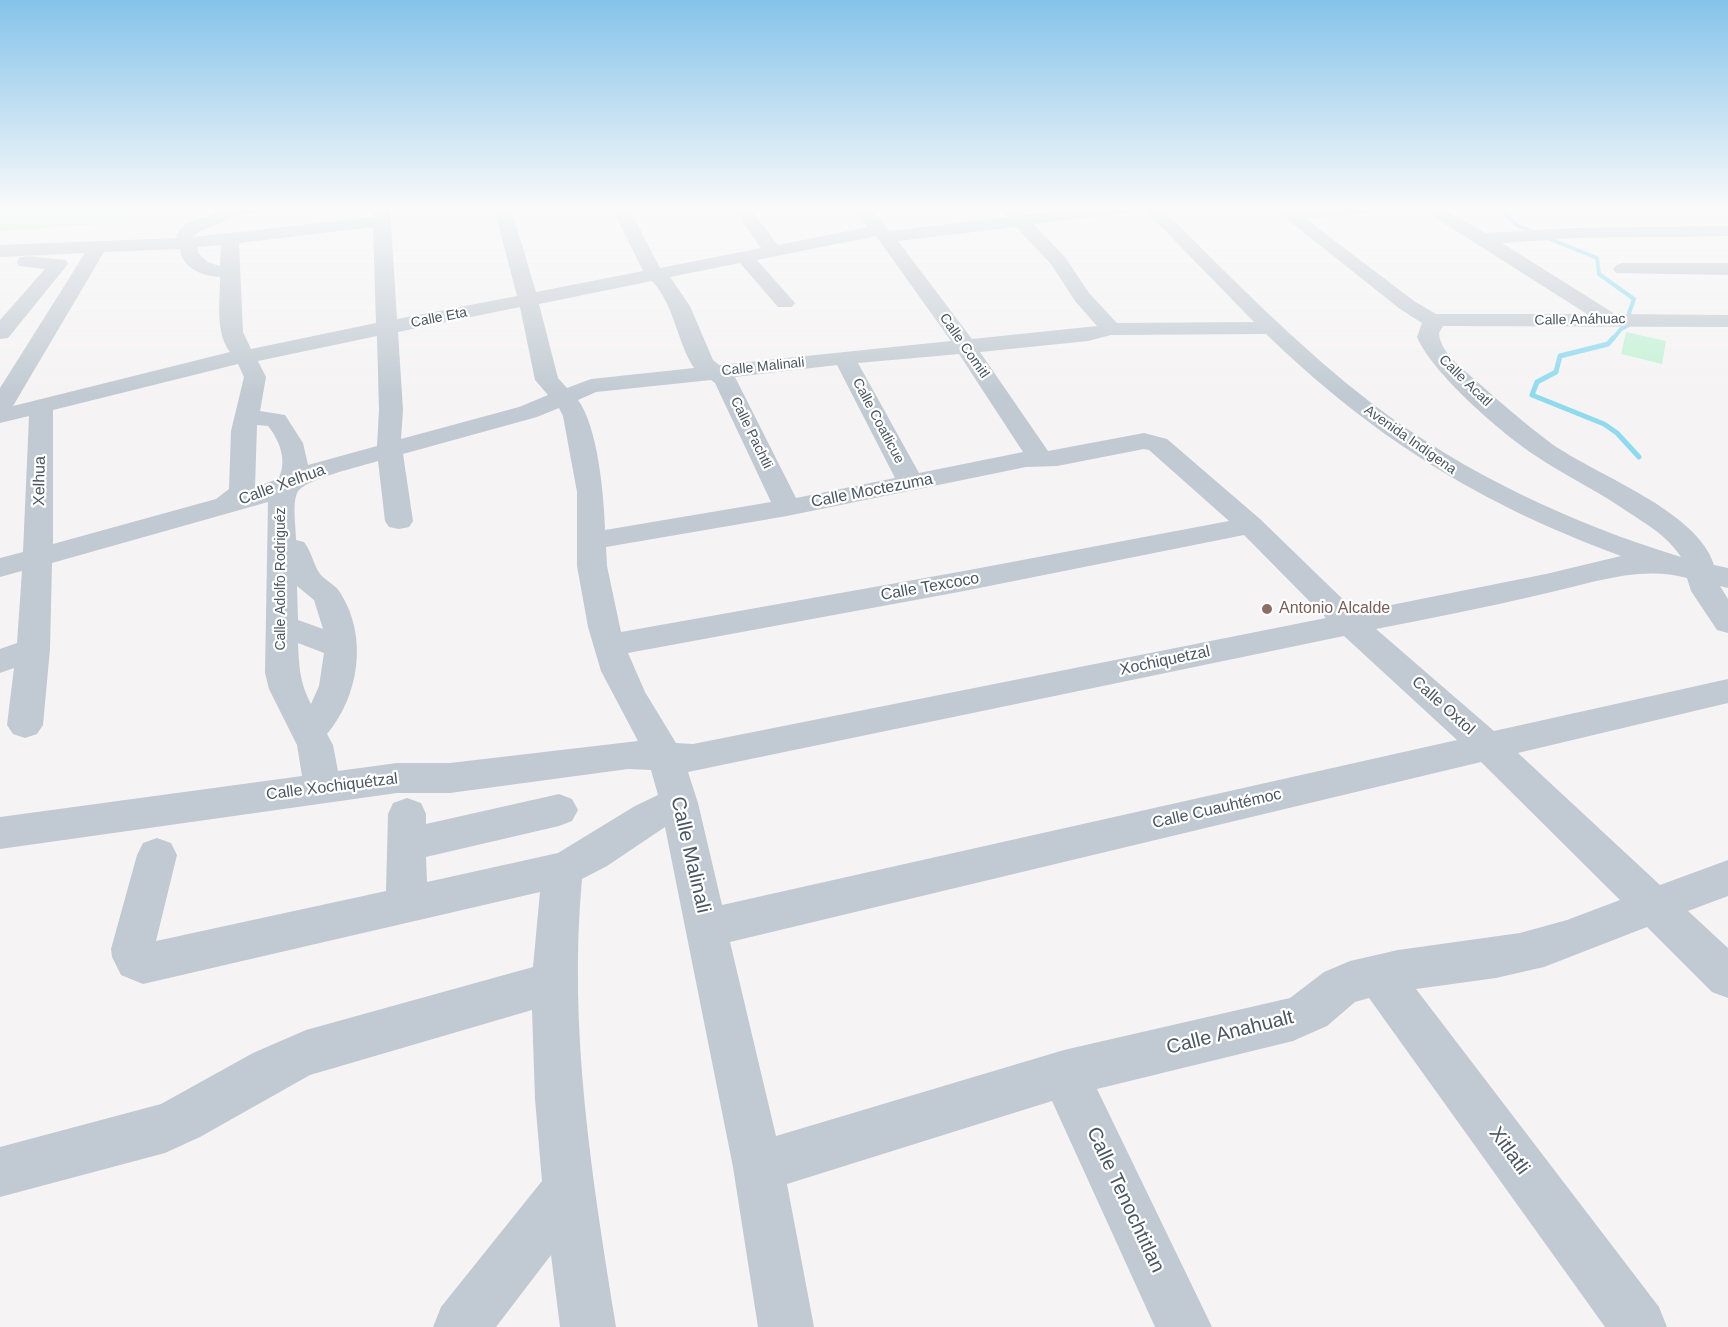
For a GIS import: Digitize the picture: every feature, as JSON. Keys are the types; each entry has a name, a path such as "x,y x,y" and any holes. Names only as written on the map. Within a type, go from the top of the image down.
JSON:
{"street":[{"path":"0,333 54,270"},
{"path":"0,413 84,270"},
{"path":"207,270 212,272 229,271 232,332 236,345 245,356 255,377 242,440 242,492 226,504"},
{"path":"384,270 392,410 390,436 399,521"},
{"name":"Calle Malinali","path":"520,270 547,380 563,398 574,416 590,492 594,577 609,645 629,695 665,756 679,803 758,1167 786,1327"},
{"name":"Calle Pachtli","path":"652,270 671,290 680,306 703,364 724,379 787,508"},
{"name":"Calle Eta","path":"0,413 41,406 245,356 682,270"},
{"path":"756,270 785,303"},
{"name":"Calle Comitl","path":"910,270 966,347 1041,459"},
{"path":"1064,270 1082,297 1111,329"},
{"name":"Avenida Indígena","path":"1214,270 1273,328 1346,393 1405,439 1449,468 1532,511 1666,563 1714,575"},
{"path":"1361,270 1407,305 1432,320"},
{"path":"1531,270 1610,320"},
{"name":"Calle Anáhuac","path":"1432,320 1728,321"},
{"name":"Calle Acatl","path":"1432,320 1433,326 1428,333 1428,338 1434,351 1491,407 1544,450 1609,487 1682,536 1714,575"},
{"name":"Calle Malinali","path":"563,398 591,386 844,358 1088,335 1111,329 1273,328"},
{"path":"255,377 280,357 282,350"},
{"name":"Calle Coatlicue","path":"844,358 911,483"},
{"name":"Calle Xelhua","path":"0,568 226,504 288,484 390,436 445,434 528,412 563,398"},
{"name":"Xelhua","path":"26,725 40,557 41,406"},
{"name":"Calle Adolfo Rodriguéz","path":"246,416 276,420 289,437 296,465 282,496 282,673 286,689 315,745 323,787"},
{"name":"Calle Moctezuma","path":"591,540 787,508 1026,459 1057,458 1144,441 1154,442"},
{"name":"Calle Oxtol","path":"1154,442 1162,446 1250,525 1349,623 1487,746 1728,977"},
{"name":"Calle Texcoco","path":"609,645 1250,525"},
{"path":"282,545 294,548 307,578 327,596 336,618 340,667 333,694 321,720 309,732"},
{"name":"Xochiquetzal","path":"665,756 693,758 1546,584 1616,566 1666,563"},
{"path":"1714,575 1706,591 1728,622"},
{"path":"282,626 339,646"},
{"path":"0,661 34,649"},
{"name":"Calle Cuauhtémoc","path":"707,928 1728,691"},
{"name":"Calle Xochiquétzal","path":"0,832 397,778 450,778 628,755 665,756"},
{"path":"157,855 132,956 143,964 563,869 588,859 656,812 679,803"},
{"path":"406,906 407,830 559,810"},
{"path":"563,869 552,983 568,1190 588,1327"},
{"name":"Calle Anahualt","path":"758,1167 1064,1074 1293,1019 1312,1010 1332,992 1348,983 1416,967 1524,953 1728,878"},
{"name":"Xitlatli","path":"1379,975 1639,1327"},
{"path":"0,1172 165,1128 189,1118 284,1062 306,1053 552,983"},
{"name":"Calle Tenochtitlan","path":"1064,1074 1184,1327"},
{"path":"460,1327 568,1190"}],"green space":[{"path":"1626,332 1666,341 1662,364 1621,354"}],"waterway":[{"path":"1598,270 1599,274 1634,299 1629,313 1633,323 1621,329 1612,340"},
{"path":"1613,338 1608,344 1560,356 1556,372 1537,382 1532,395 1604,424 1617,433 1639,457"}],"place":[{"name":"Antonio Alcalde","path":"1267,609"}]}
